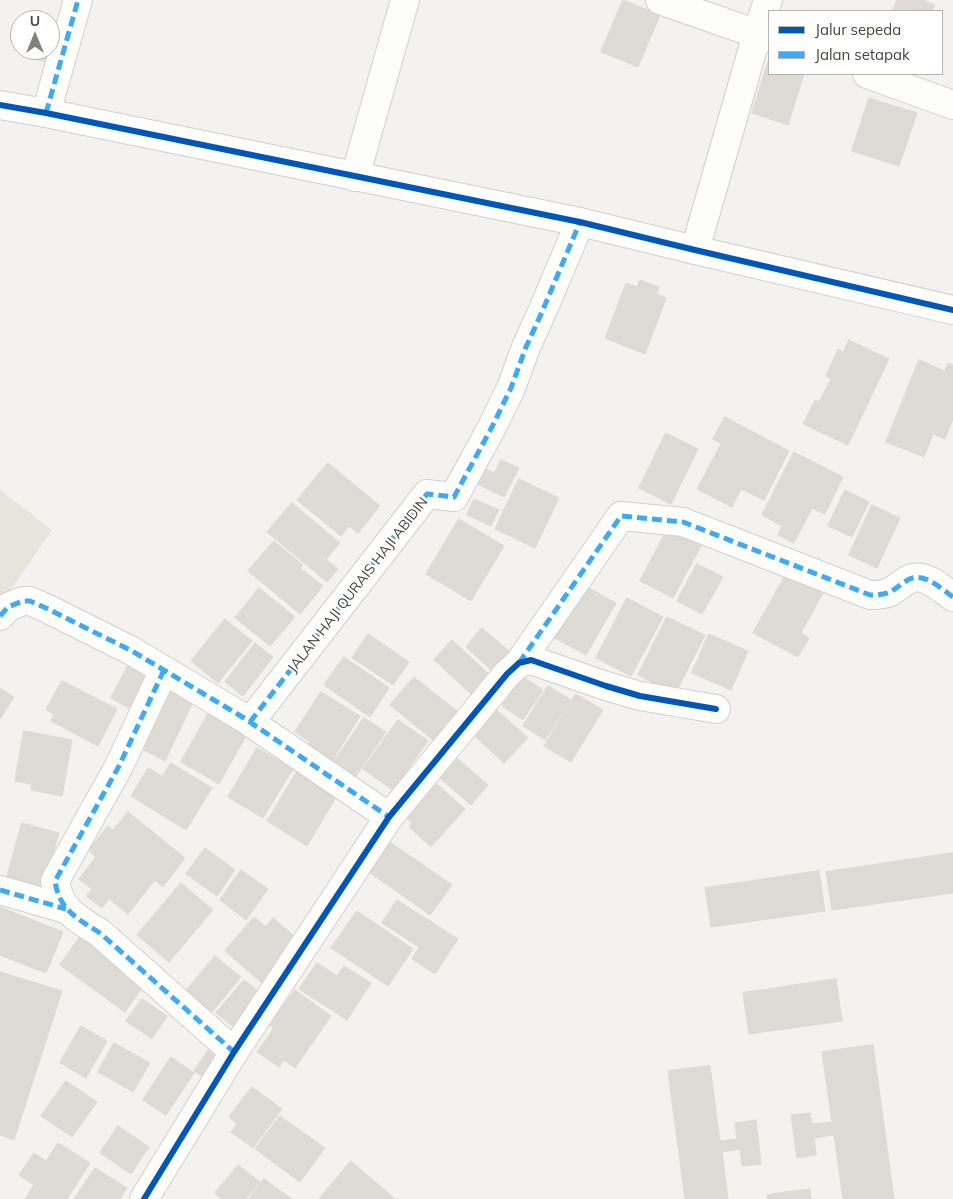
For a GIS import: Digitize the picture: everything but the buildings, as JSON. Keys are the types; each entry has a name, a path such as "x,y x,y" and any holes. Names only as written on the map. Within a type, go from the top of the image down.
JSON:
{"street":[{"path":"46,113 78,0"},
{"path":"355,177 405,0"},
{"path":"660,0 763,36"},
{"path":"694,250 763,36 768,0"},
{"path":"870,75 953,105"},
{"path":"0,105 580,222 953,310"},
{"name":"JALAN HAJI QURAIS HAJI ABIDIN","path":"250,722 427,494 454,497 492,427 510,388 580,222"},
{"path":"144,1199 234,1052 389,817 507,674 519,663 621,516 683,522 870,596 890,592 906,580 921,577 931,581 953,597"},
{"path":"0,616 8,607 23,601 30,601 132,651 244,718 389,817"},
{"path":"519,663 531,660 640,696 716,709"},
{"path":"164,670 119,766 55,881 56,889 66,909 100,933 234,1052"},
{"path":"0,890 66,909"}],"shaded area":[{"path":"0,490 52,530 0,605"}],"marked path":[{"path":"46,113 78,0"},
{"path":"250,722 427,494 454,497 511,388 526,347 580,222"},
{"path":"519,663 621,516 683,522 870,595 888,593 908,580 918,577 933,583 953,597"},
{"path":"0,616 8,607 23,601 30,601 132,651 244,718 389,817"},
{"path":"164,670 119,766 55,881 57,891 65,907 71,913 100,933 234,1052"},
{"path":"0,890 66,909"}],"cycle path":[{"path":"0,105 580,222 953,310"},
{"path":"144,1199 234,1052 389,817 507,674 519,663 531,660 640,696 716,709"}]}
